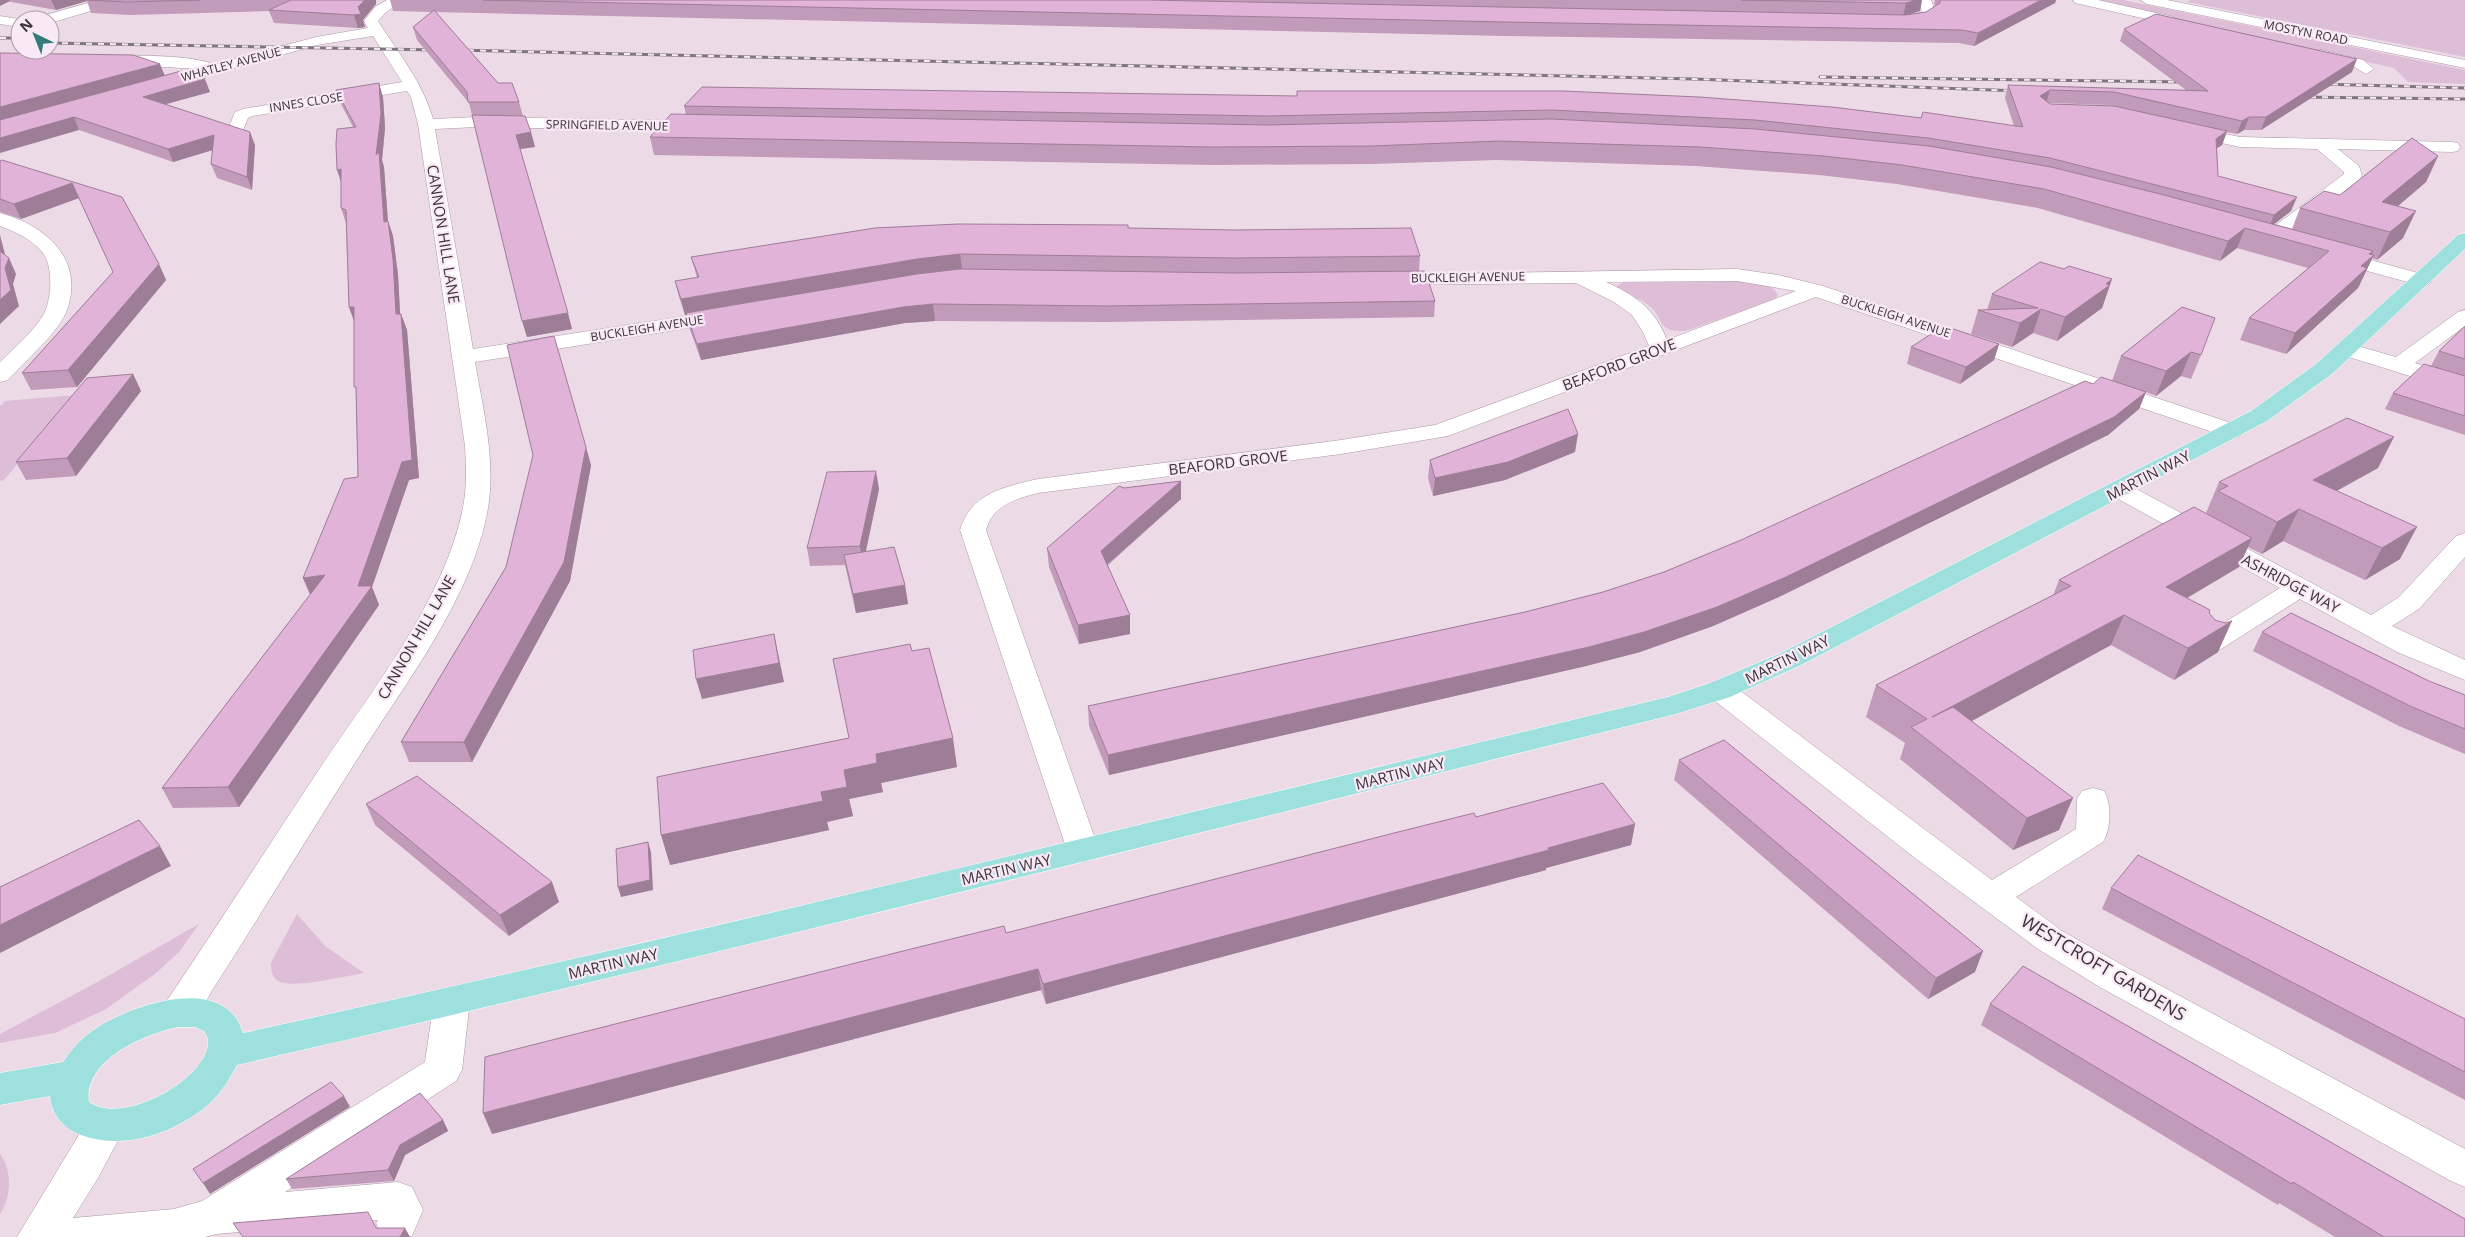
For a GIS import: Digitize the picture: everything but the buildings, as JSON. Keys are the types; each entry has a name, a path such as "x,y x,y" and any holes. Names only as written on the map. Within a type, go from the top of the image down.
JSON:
{"main road":[{"name":"MARTIN WAY","path":"225,1052 452,1001 1083,850 1676,705 1720,690 1791,659 2232,431 2293,394 2346,349 2465,240"},
{"path":"179,1012 201,1013 217,1021 226,1034 225,1052 218,1067 189,1098 147,1120 125,1125 105,1126 85,1122 72,1111 68,1095 73,1076 87,1058 106,1041 138,1023 155,1016 179,1012"},
{"path":"0,1089 73,1076"}],"street":[{"path":"60,15 113,0"},
{"path":"316,41 328,30 350,19 378,21 396,0"},
{"path":"2080,0 2181,23"},
{"name":"MOSTYN ROAD","path":"2147,0 2465,64"},
{"path":"2189,8 2205,0"},
{"path":"1886,22 1903,22 1925,18 1929,14 1925,1"},
{"name":"WHATLEY AVENUE","path":"141,89 316,41 378,21"},
{"name":"CANNON HILL LANE","path":"179,1012 441,601 456,569 473,519 478,493 479,468 465,357 452,292 438,187 426,124 419,96 378,21"},
{"name":"MOSTYN ROAD","path":"2310,52 2358,63 2366,68"},
{"path":"101,60 190,63 216,68"},
{"name":"INNES CLOSE","path":"237,126 241,115 250,112 413,85"},
{"name":"SPRINGFIELD AVENUE","path":"426,124 477,122 710,126"},
{"path":"2168,127 2240,142 2452,147"},
{"path":"2271,238 2353,176 2353,170 2321,144"},
{"path":"0,219 31,232 53,251 62,285 57,310 50,322 0,375"},
{"path":"2252,233 2290,244"},
{"path":"2319,252 2422,280"},
{"name":"BUCKLEIGH AVENUE","path":"1373,279 1737,275 1779,281 1816,290 2232,431"},
{"name":"BUCKLEIGH AVENUE","path":"1577,276 1640,309 1654,330 1660,348"},
{"name":"BEAFORD GROVE","path":"1083,850 973,530 975,517 985,506 1006,494 1038,486 1351,446 1440,431 1783,304 1816,290"},
{"name":"BUCKLEIGH AVENUE","path":"465,357 747,312"},
{"path":"2399,365 2465,316"},
{"path":"2346,349 2465,386"},
{"name":"ASHRIDGE WAY","path":"2120,490 2406,646 2465,672"},
{"path":"2372,627 2409,603 2465,541"},
{"path":"2211,643 2300,587"},
{"name":"WESTCROFT GARDENS","path":"1720,690 2050,940 2111,976 2465,1169"},
{"path":"1991,897 2092,834 2093,799"},
{"path":"213,1216 443,1070 452,1001"},
{"path":"38,1237 84,1166 105,1126"},
{"path":"69,1237 174,1228 213,1216 398,1200 403,1210 397,1223"}],"shaded area":[{"path":"2091,0 2123,0 2465,70 2465,84 2408,82 2394,68"},
{"path":"2191,0 2465,0 2465,57 2187,2"},
{"path":"1730,279 1750,281 1769,286 1778,295 1775,300 1685,331 1675,331 1664,326 1657,314 1647,304 1615,287 1627,280"},
{"path":"75,395 4,480 0,481 0,406 5,401"},
{"path":"297,914 325,946 364,973 298,984 281,982 276,979 272,972 271,963"},
{"path":"199,924 179,952 156,973 106,1009 55,1033 0,1043 0,1034 92,985"},
{"path":"0,1154 7,1169 9,1184 4,1207 0,1214"}],"railway":[{"path":"0,38 10,38"},
{"path":"60,43 438,50"},
{"path":"456,50 1694,79 2020,91"},
{"path":"1820,77 2187,82"},
{"path":"2320,84 2465,88"},
{"path":"2298,97 2465,99"}]}
